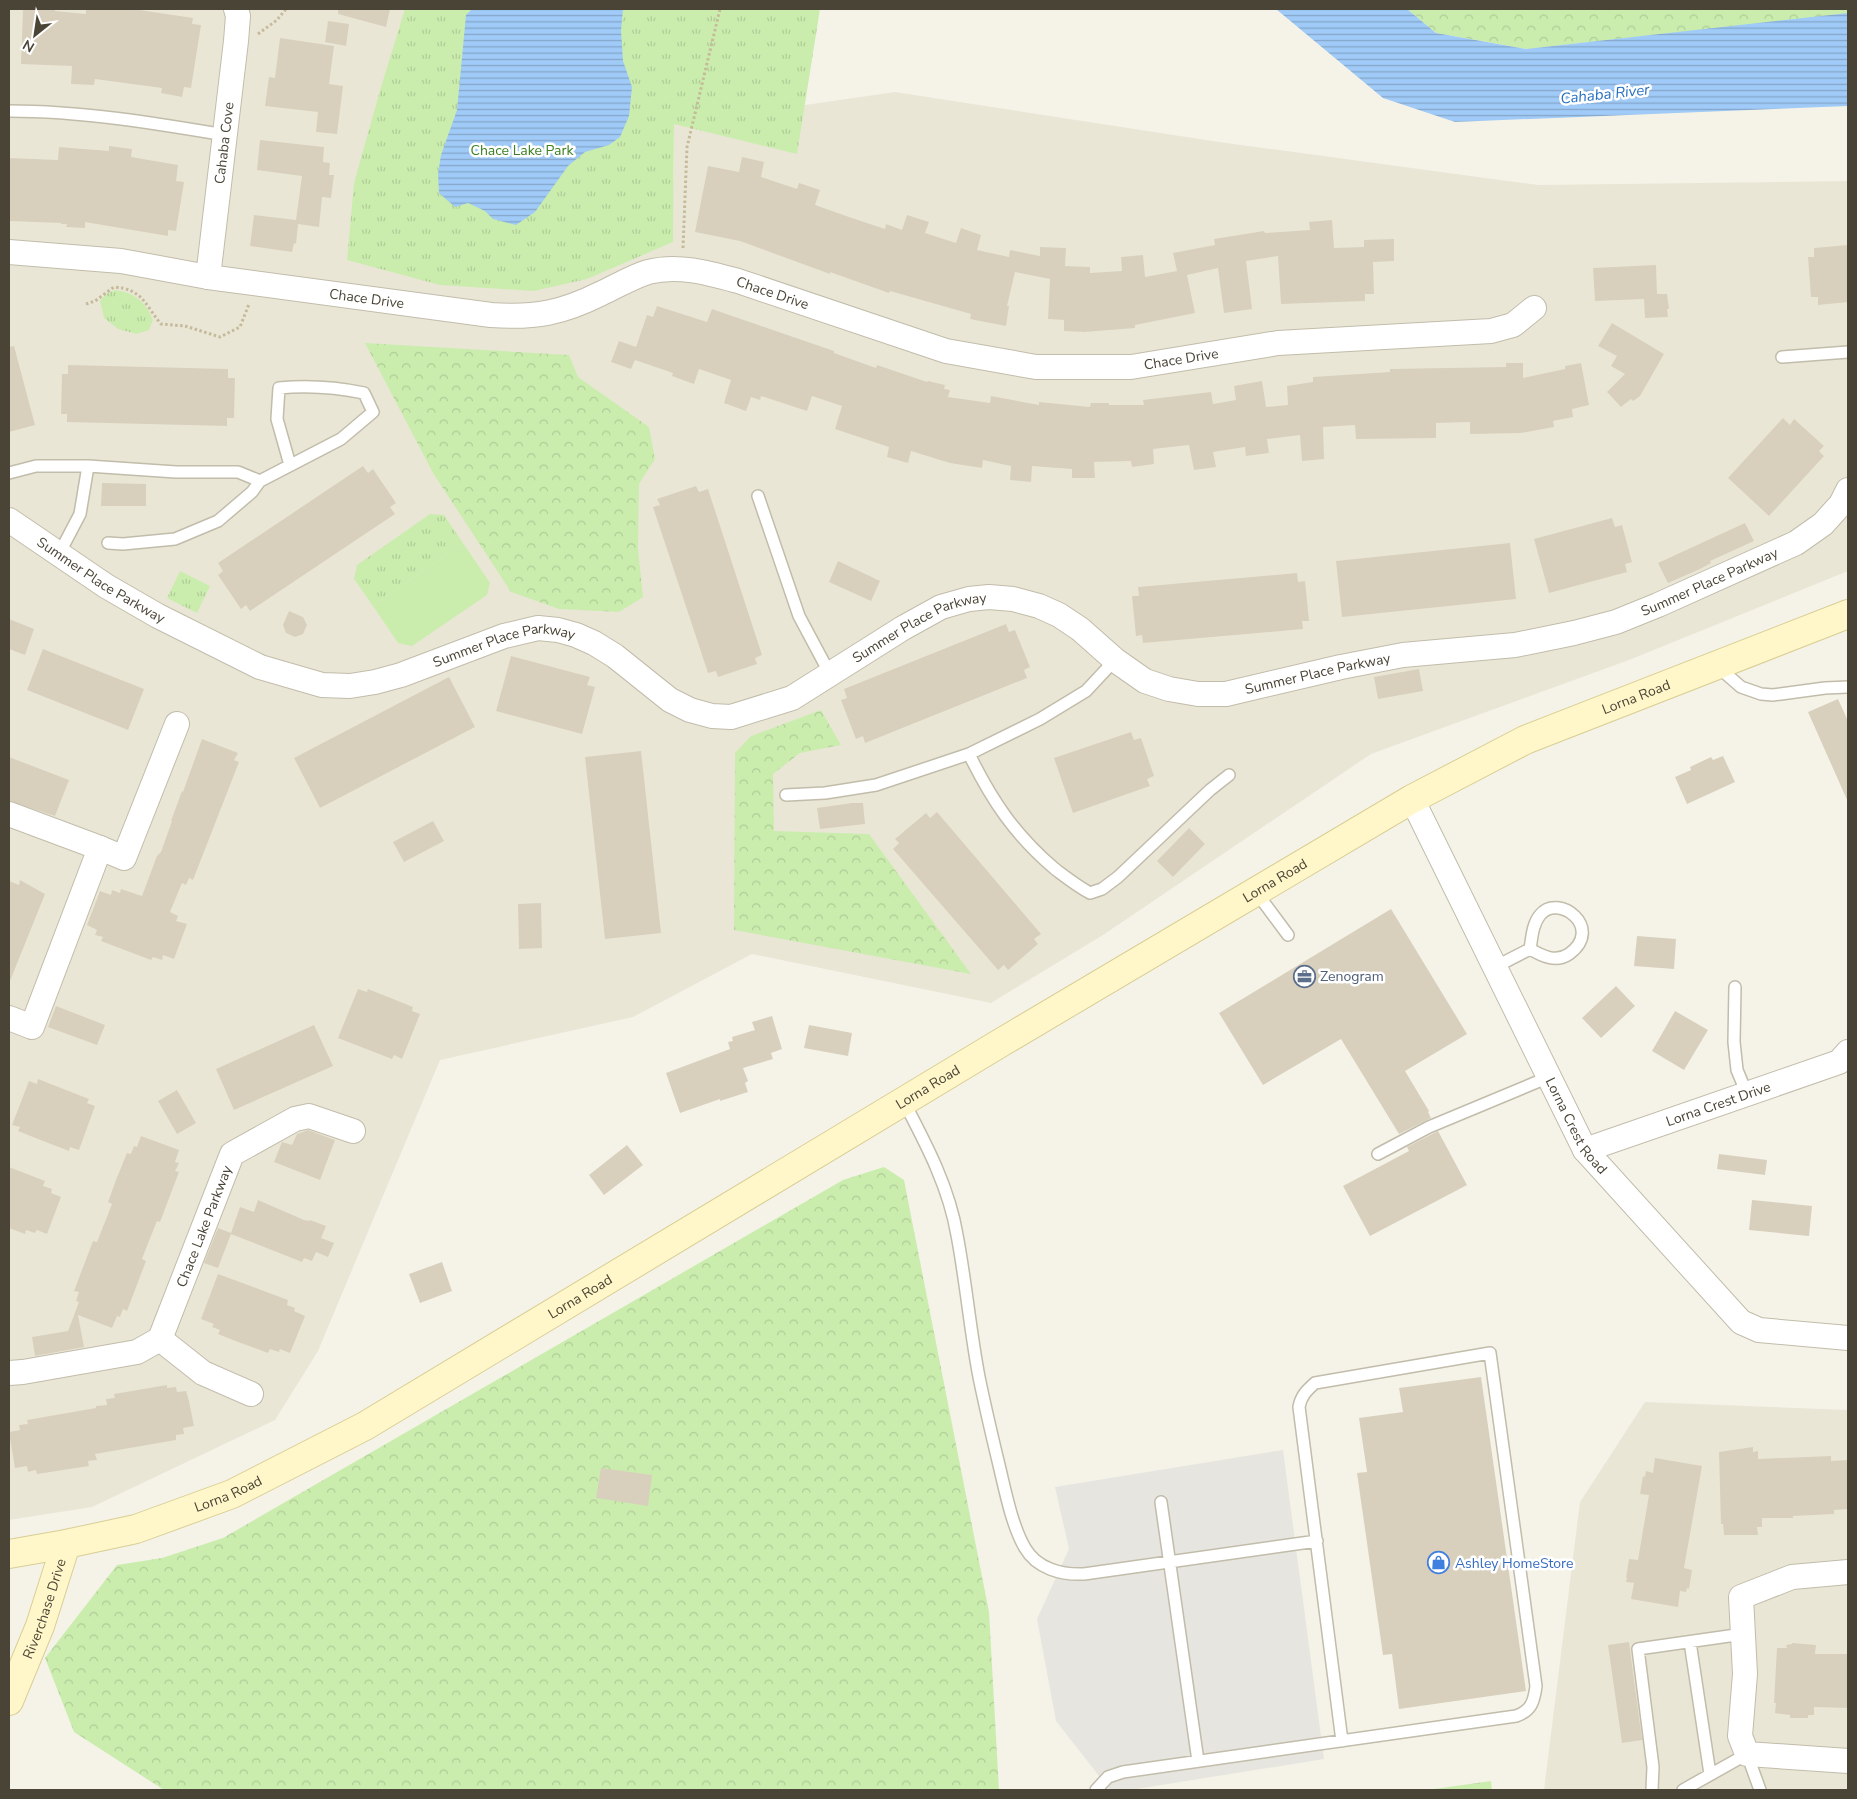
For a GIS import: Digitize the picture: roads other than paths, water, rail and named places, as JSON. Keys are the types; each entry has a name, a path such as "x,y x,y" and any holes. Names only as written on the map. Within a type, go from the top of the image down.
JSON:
{"street":[{"name":"Cahaba Cove","path":"208,277 236,41 238,16 236,9"},
{"name":"Chace Drive","path":"9,252 121,261 208,277 482,314 520,317 547,314 570,308 648,272 682,269 738,280 946,351 1036,367 1131,367 1278,343 1491,331 1513,325 1534,308"},
{"name":"Summer Place Parkway","path":"9,520 106,586 158,616 260,667 322,685 350,686 375,682 401,675 504,636 538,628 558,630 594,643 615,656 670,700 690,710 712,716 731,717 792,698 941,607 969,599 1013,599 1039,606 1059,615 1080,629 1115,660 1145,681 1169,689 1198,694 1226,694 1404,655 1515,645 1616,622 1796,543 1823,524 1840,504 1848,490"},
{"name":"Lorna Road","path":"9,1554 66,1544 136,1528 232,1494 348,1435 1412,799 1525,740 1848,614"},
{"path":"9,814 124,858 178,724"},
{"name":"Lorna Crest Road","path":"1412,799 1585,1150 1741,1322 1759,1330 1848,1338"},
{"path":"9,1018 32,1027 100,848"},
{"name":"Lorna Crest Drive","path":"1585,1150 1845,1058"},
{"name":"Chace Lake Parkway","path":"160,1339 232,1154 295,1119 309,1116 353,1131"},
{"path":"9,1373 137,1352 160,1339 202,1373 251,1394"},
{"name":"Riverchase Drive","path":"9,1701 40,1626 66,1544"},
{"path":"1848,1572 1792,1577 1741,1597 1745,1674 1740,1736 1747,1754 1848,1761"}],"lane":[{"path":"9,111 44,111 132,120 225,135"},
{"path":"1782,357 1848,352"},
{"path":"108,543 123,544 175,539 218,521 252,492 260,481 341,439 373,412 364,394 339,387 303,385 279,388 277,420 290,465"},
{"path":"9,474 36,466 88,466 176,472 238,472 260,481"},
{"path":"59,554 80,514 88,466"},
{"path":"758,496 799,616 830,674"},
{"path":"786,795 825,793 876,785 969,754 1040,720 1086,691 1115,660"},
{"path":"1717,666 1741,688 1761,694 1773,695 1848,687"},
{"path":"969,754 988,791 1010,823 1037,853 1076,886 1090,893 1102,889 1118,877 1210,790 1229,775"},
{"path":"1256,892 1288,936"},
{"path":"1556,908 1570,911 1576,916 1583,928 1583,936 1575,950 1566,956 1554,959 1542,956 1530,949 1535,924 1540,914 1546,910 1556,908"},
{"path":"1495,967 1530,949"},
{"path":"1735,986 1734,1042 1737,1070 1747,1094"},
{"path":"1378,1154 1429,1126 1549,1077"},
{"path":"904,1101 932,1156 951,1210 957,1233 981,1385 1006,1492 1026,1549 1034,1559 1056,1572 1070,1574 1169,1562 1317,1540"},
{"path":"1096,1790 1108,1777 1123,1772 1198,1761 1342,1741 1516,1716 1525,1713 1531,1707 1535,1698 1536,1686 1490,1353 1315,1383 1305,1392 1300,1400 1299,1407 1342,1741"},
{"path":"1161,1502 1198,1761"},
{"path":"1652,1790 1653,1767 1638,1649 1743,1634"},
{"path":"1690,1642 1710,1774"},
{"path":"1683,1790 1747,1754 1760,1790"}],"water":[{"path":"472,9 623,9 621,31 623,61 632,87 629,116 620,137 609,145 585,152 568,166 535,212 516,225 493,219 485,211 468,203 455,207 439,193 438,174 441,155 457,110 466,15"},
{"name":"Cahaba River","path":"1276,9 1407,9 1436,33 1526,49 1848,13 1848,106 1455,122 1383,98"}],"place":[{"name":"Zenogram","path":"1304,976"},
{"name":"Ashley HomeStore","path":"1439,1563"}],"park label":[{"name":"Chace Lake Park","path":"522,150"}]}
